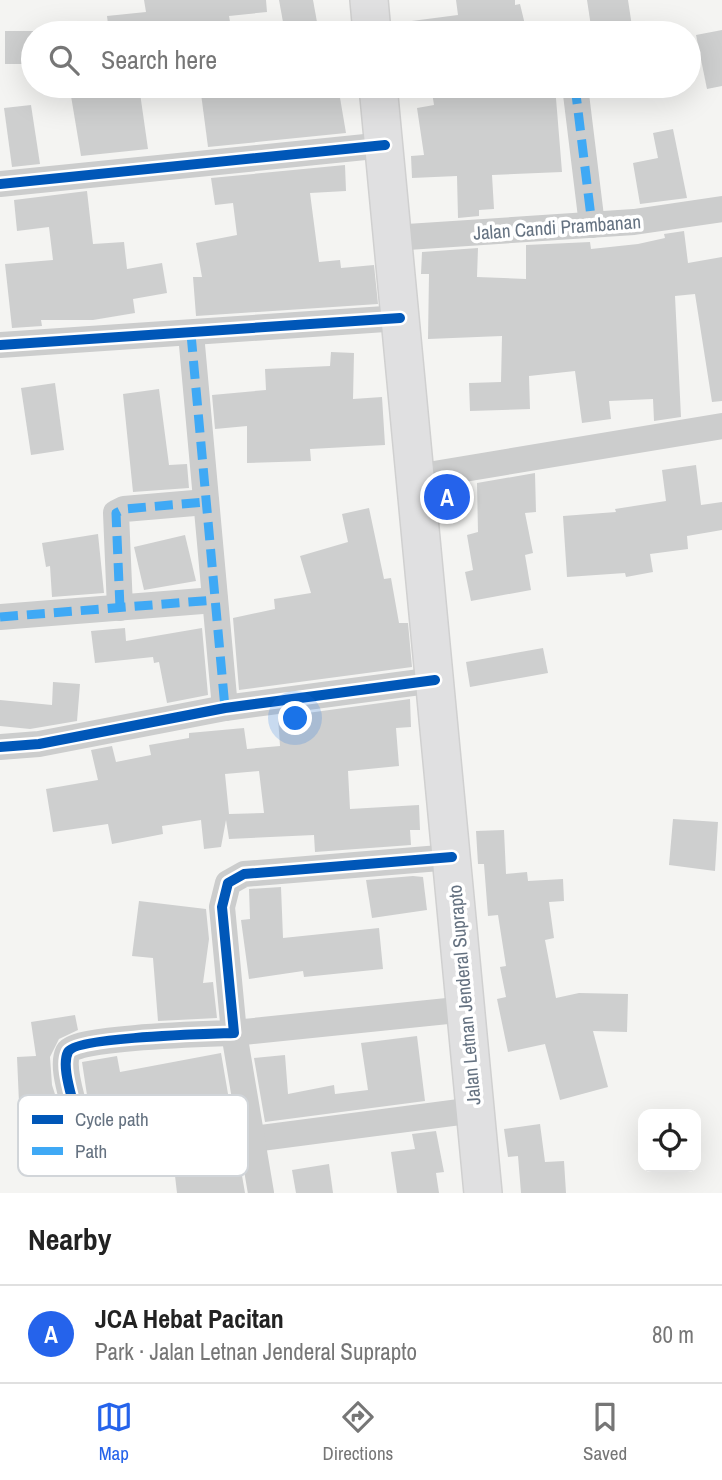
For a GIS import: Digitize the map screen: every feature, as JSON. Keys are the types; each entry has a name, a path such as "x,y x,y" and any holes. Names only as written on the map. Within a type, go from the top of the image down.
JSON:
{"main road":[{"path":"369,0 371,21"},
{"name":"Jalan Letnan Jenderal Suprapto","path":"379,98 392,239 381,319 416,477 482,1193"}],"street":[{"path":"576,98 592,225"},
{"path":"0,184 385,145"},
{"name":"Jalan Candi Prambanan","path":"392,239 592,225 722,209"},
{"path":"0,345 381,319"},
{"path":"191,334 225,708"},
{"path":"416,477 722,426"},
{"path":"120,608 116,513 124,509 206,502"},
{"path":"0,617 215,600"},
{"path":"0,747 39,744 225,708 435,680"},
{"path":"245,1095 234,1033 222,907 228,883 244,874 452,857"},
{"path":"72,1095 67,1067 68,1051 73,1046 99,1040 234,1033 467,1009"},
{"path":"253,1139 475,1110"},
{"path":"248,1111 261,1193"}],"building":[{"path":"144,0 266,0 267,12 229,16 230,21 108,21 107,16 146,12"},
{"path":"279,0 313,0 317,21 283,21"},
{"path":"456,0 515,0 515,5 520,4 524,21 412,21 458,15"},
{"path":"587,0 628,0 631,21 590,21"},
{"path":"722,30 722,86 707,89 701,60 701,34"},
{"path":"5,31 21,31 21,64 5,64"},
{"path":"71,98 141,98 148,149 81,156"},
{"path":"202,98 340,98 346,133 208,147"},
{"path":"433,98 556,98 562,172 492,175 494,209 479,210 479,216 458,218 457,176 412,178 411,156 424,155 417,108 434,105"},
{"path":"31,105 40,164 12,167 4,108"},
{"path":"673,129 687,198 640,204 633,163 658,158 653,133"},
{"path":"345,165 346,191 310,193 319,262 340,260 341,268 374,265 378,304 196,316 193,277 202,277 196,243 237,235 233,203 215,205 211,178"},
{"path":"87,191 93,244 124,242 127,269 162,263 167,293 133,299 135,313 93,320 41,320 42,326 12,328 5,264 53,260 49,227 17,231 14,200"},
{"path":"684,231 688,263 722,257 722,401 712,402 695,294 675,296 681,417 654,421 653,399 609,401 611,419 582,423 575,371 529,376 530,409 470,411 469,383 501,382 502,336 428,339 429,274 421,274 422,252 478,248 477,277 526,279 526,245 590,242 591,249 638,244 665,238 664,234"},
{"path":"331,352 354,353 353,399 382,397 385,445 310,449 311,461 247,463 247,426 215,429 212,395 266,390 265,369 330,366"},
{"path":"55,383 64,450 31,455 21,388"},
{"path":"159,389 169,465 187,464 189,488 133,492 123,394"},
{"path":"696,465 701,505 722,502 722,530 687,536 688,549 650,554 653,572 626,577 625,573 567,577 563,516 616,512 615,509 666,501 662,470"},
{"path":"535,473 536,512 525,513 533,553 525,555 531,590 471,601 465,572 473,570 467,535 478,532 477,483"},
{"path":"369,508 384,579 391,578 399,623 408,623 412,667 239,690 233,618 275,609 274,599 311,593 300,556 348,542 342,514"},
{"path":"98,534 104,593 52,597 50,566 46,567 42,543"},
{"path":"185,535 196,581 144,590 134,547"},
{"path":"125,628 126,641 202,628 208,695 167,703 159,662 154,663 153,657 95,663 91,631"},
{"path":"543,648 548,673 470,687 466,662"},
{"path":"53,682 80,684 77,721 30,729 0,726 0,700 52,705"},
{"path":"410,699 411,727 396,728 399,766 348,771 350,809 419,805 420,830 410,830 411,845 315,852 314,835 229,839 226,820 221,847 204,849 201,820 162,826 163,834 112,844 108,824 53,832 46,789 98,780 91,750 112,746 116,762 151,755 149,745 189,738 189,733 244,728 247,749 280,746 278,717","holes":["259,771 264,813 229,814 225,774"]},
{"path":"673,819 718,822 715,871 669,865"},
{"path":"504,830 506,874 527,872 528,881 563,879 564,901 549,902 554,938 545,940 556,998 579,993 628,994 627,1032 593,1031 608,1087 560,1100 545,1044 508,1052 497,999 506,997 500,967 506,966 498,915 488,916 484,864 478,864 476,831"},
{"path":"423,877 427,910 372,918 366,880"},
{"path":"281,887 283,938 379,928 383,969 304,977 303,971 249,979 241,920 250,919 249,889"},
{"path":"139,901 206,909 209,939 203,983 213,982 217,1018 158,1021 153,958 132,956"},
{"path":"75,1015 78,1030 59,1039 50,1057 55,1095 19,1095 17,1057 36,1056 31,1022"},
{"path":"417,1036 425,1101 265,1122 254,1058 285,1055 288,1094 334,1085 335,1094 368,1090 361,1043"},
{"path":"221,1053 228,1095 87,1095 82,1062 117,1056 120,1072"},
{"path":"540,1124 545,1162 564,1161 566,1193 521,1193 518,1156 508,1157 504,1129"},
{"path":"436,1131 444,1172 436,1173 439,1193 397,1193 391,1152 415,1149 412,1134"},
{"path":"329,1164 333,1193 296,1193 292,1170"},
{"path":"175,1176 242,1176 245,1193 177,1193"}],"marked path":[{"path":"576,98 592,225"},
{"path":"191,334 225,708"},
{"path":"120,608 116,513 124,509 206,502"},
{"path":"0,617 215,600"}],"cycle path":[{"path":"0,184 385,145"},
{"path":"0,345 400,318"},
{"path":"0,747 39,744 225,708 435,680"},
{"path":"71,1095 66,1058 68,1052 76,1047 173,1035 234,1033 222,907 228,883 244,874 452,857"}],"place":[{"name":"JCA Hebat Pacitan","path":"447,497"}]}
